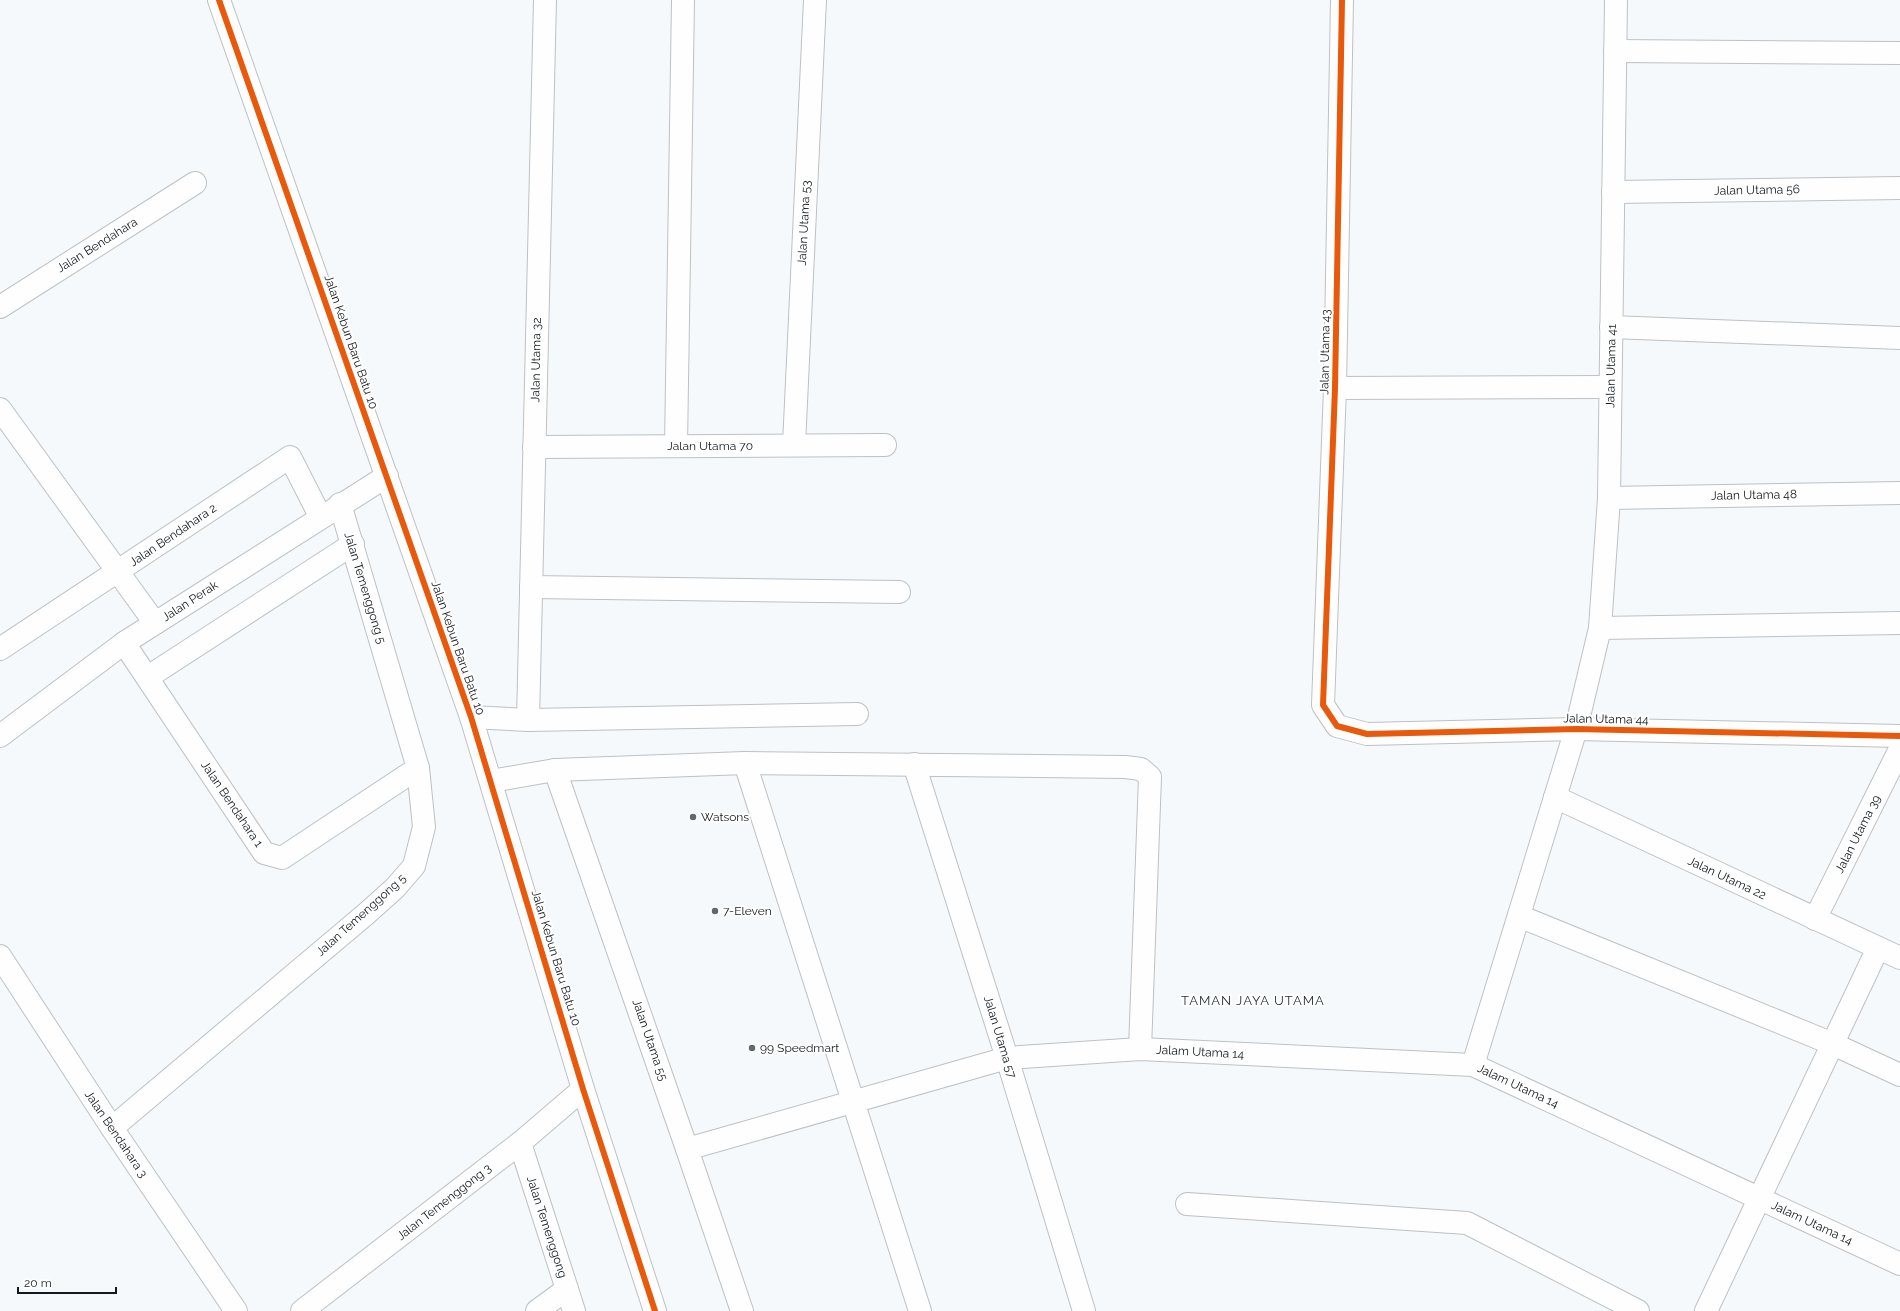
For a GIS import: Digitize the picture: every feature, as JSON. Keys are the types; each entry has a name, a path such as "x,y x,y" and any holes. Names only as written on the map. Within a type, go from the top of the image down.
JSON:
{"street":[{"name":"Jalan Kebun Baru Batu 10","path":"219,0 471,717 584,1089 655,1311"},
{"name":"Jalan Utama 32","path":"528,720 545,0"},
{"path":"676,446 683,0"},
{"name":"Jalan Utama 53","path":"794,445 815,0"},
{"name":"Jalan Utama 43","path":"1323,705 1335,388 1342,0"},
{"name":"Jalan Utama 41","path":"1473,1065 1576,729 1600,628 1609,498 1616,0"},
{"path":"1615,51 1900,53"},
{"name":"Jalan Bendahara","path":"0,307 195,183"},
{"name":"Jalan Utama 56","path":"1613,192 1900,188"},
{"path":"1611,327 1900,338"},
{"path":"1335,388 1610,387"},
{"path":"0,409 155,623"},
{"name":"Jalan Utama 70","path":"534,447 885,445"},
{"name":"Jalan Bendahara 2","path":"0,649 290,457 320,516"},
{"name":"Jalan Perak","path":"0,736 124,643 320,516 387,476"},
{"name":"Jalan Utama 48","path":"1609,498 1900,493"},
{"name":"Jalan Temenggong 5","path":"112,1128 366,914 395,888 414,866 424,827 418,768 340,504"},
{"path":"148,677 353,544"},
{"path":"531,587 899,592"},
{"path":"1600,628 1900,623"},
{"name":"Jalan Bendahara 1","path":"124,643 264,853 282,858 418,768"},
{"name":"Jalan Utama 44","path":"1323,705 1337,726 1367,734 1576,729 1900,736"},
{"path":"471,717 528,720 857,714"},
{"name":"Jalan Utama 39","path":"1815,918 1900,749"},
{"path":"491,781 555,770 745,763 1125,767 1141,769 1150,777 1140,1049"},
{"path":"745,763 920,1311"},
{"name":"Jalan Utama 57","path":"914,764 1007,1058 1084,1311"},
{"name":"Jalan Utama 55","path":"555,770 742,1311"},
{"name":"Jalan Utama 22","path":"1555,797 1900,958"},
{"path":"1519,916 1833,1044 1900,1075"},
{"path":"1706,1311 1878,948"},
{"name":"Jalan Bendahara 3","path":"0,956 112,1128 236,1311"},
{"name":"Jalam Utama 14","path":"687,1149 1007,1058 1140,1049 1473,1065 1900,1264"},
{"name":"Jalan Temenggong 3","path":"302,1311 520,1144 584,1089"},
{"name":"Jalan Temenggong","path":"520,1144 574,1311"},
{"path":"1187,1204 1467,1223 1638,1311"},
{"path":"537,1311 567,1289"}],"cycle path":[{"path":"219,0 471,717 583,1089 655,1311"},
{"path":"1342,0 1335,388 1323,705 1337,726 1367,734 1576,729 1900,736"}],"place":[{"name":"Watsons","path":"693,817"},
{"name":"7-Eleven","path":"715,911"},
{"name":"99 Speedmart","path":"752,1048"}],"district":[{"name":"TAMAN JAYA UTAMA","path":"1253,1000"}]}
